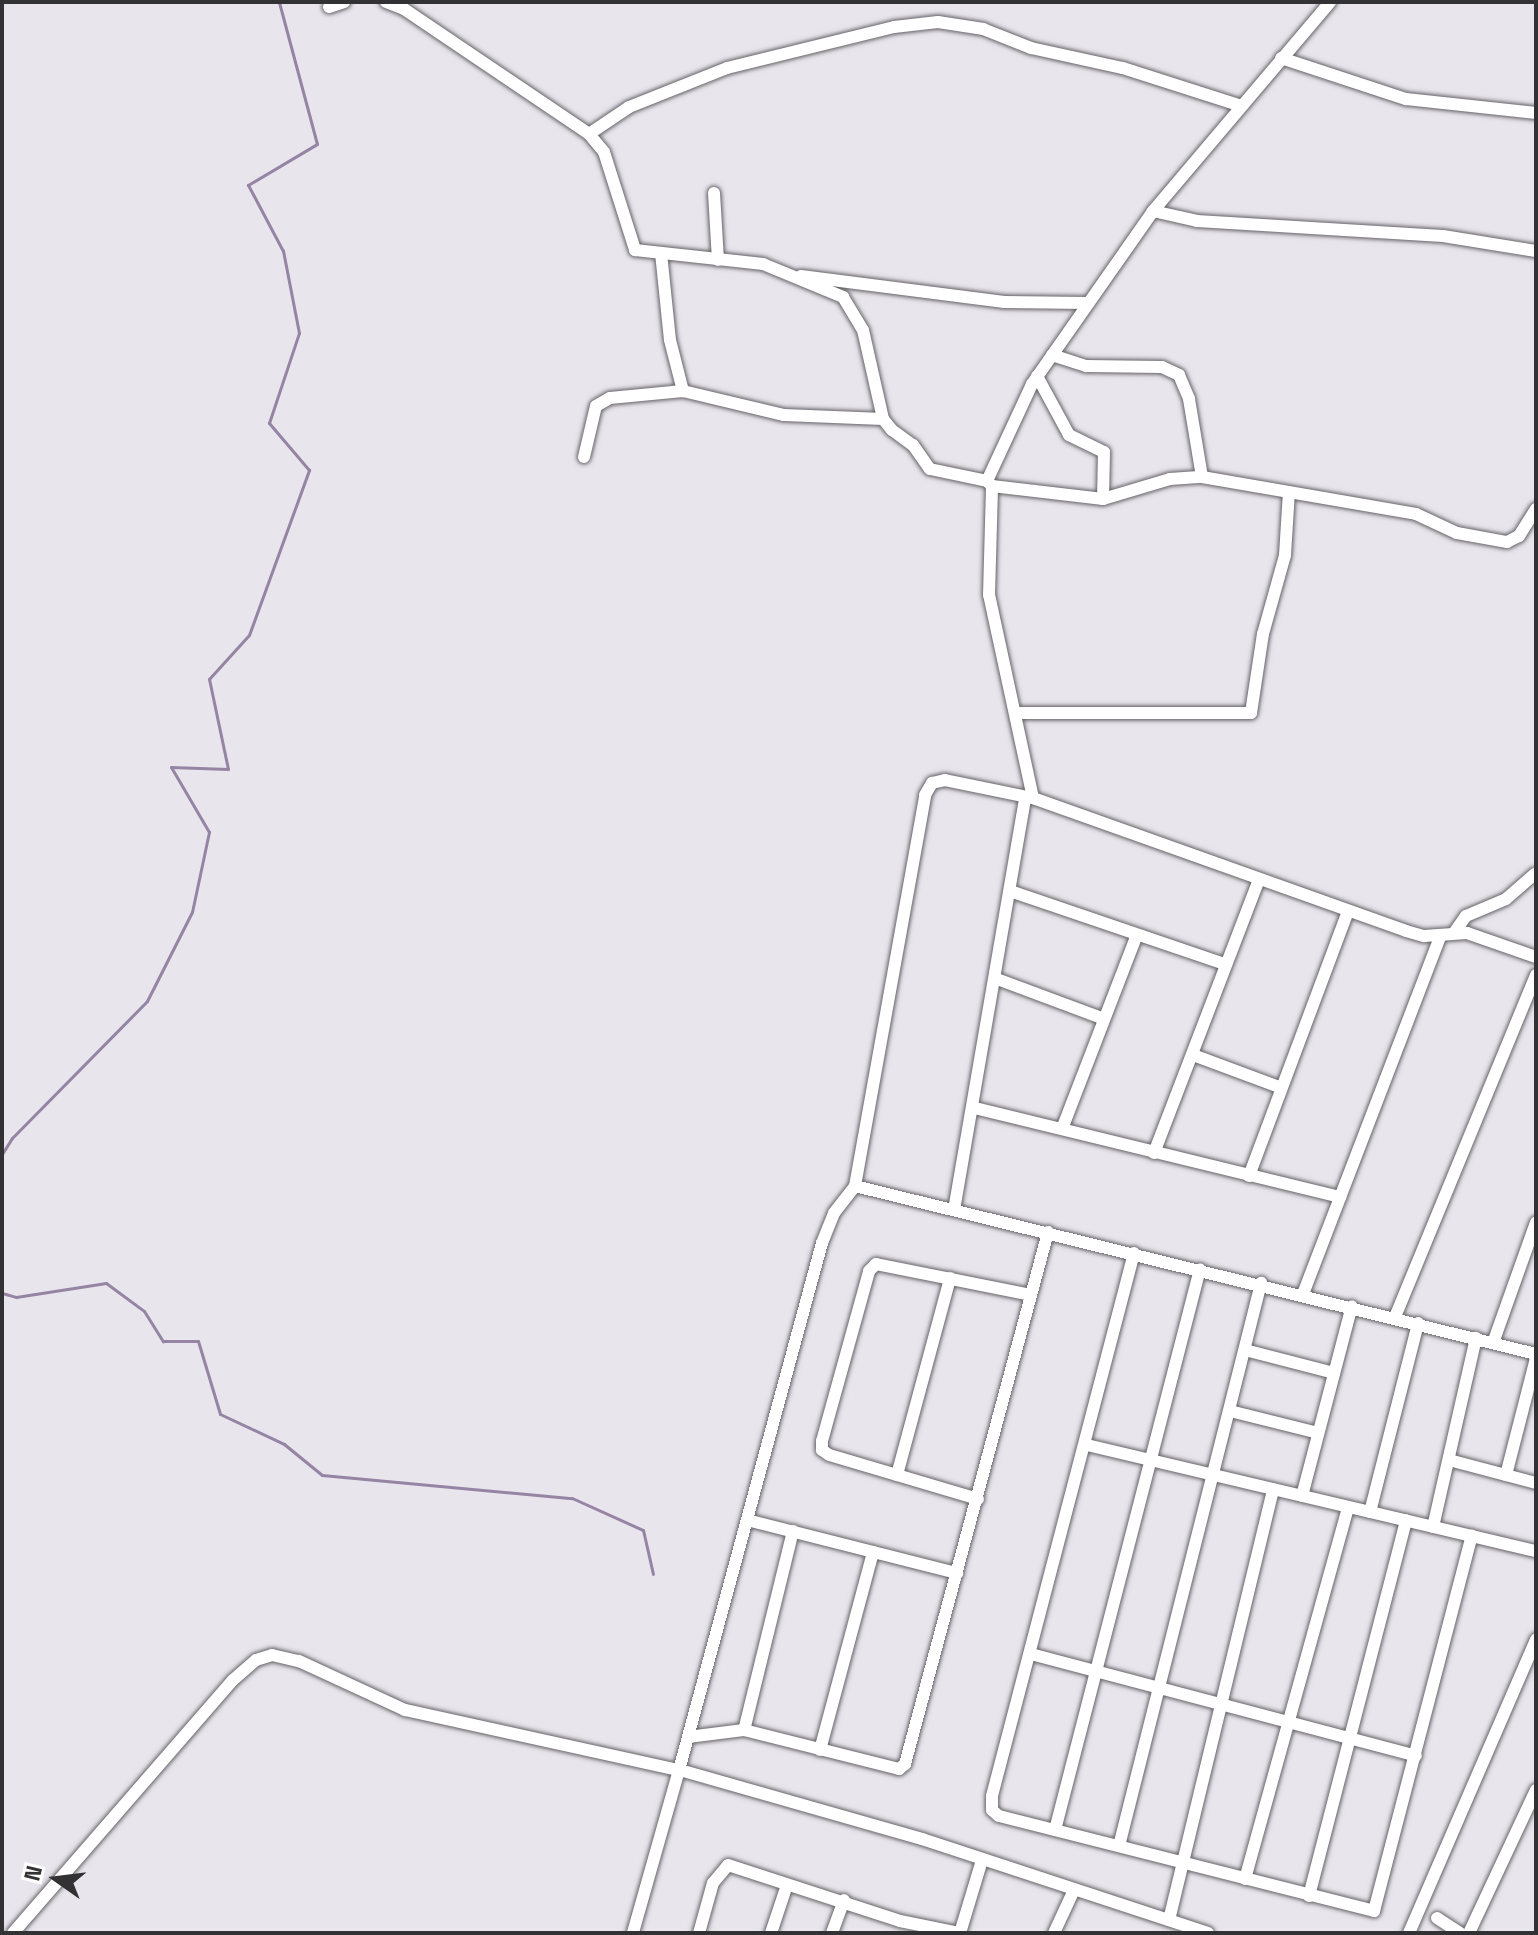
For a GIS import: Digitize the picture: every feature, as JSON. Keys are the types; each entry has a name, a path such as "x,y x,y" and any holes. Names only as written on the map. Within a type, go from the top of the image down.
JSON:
{"street":[{"path":"329,7 344,2"},
{"path":"386,2 404,9 589,134 604,152 635,250 763,264 843,297 870,350 883,419 930,469 990,484 1103,499 1170,479 1202,477 1416,514 1457,533 1507,542 1519,536 1536,509"},
{"path":"954,1210 1029,798 1015,713 989,595 990,484 1037,376 1088,303 1153,211 1238,105 1330,2"},
{"path":"589,134 629,107 727,68 894,27 938,22 983,29 1031,48 1123,68 1238,105"},
{"path":"1281,58 1406,99 1536,113"},
{"path":"714,193 718,260"},
{"path":"1153,211 1197,221 1443,236 1536,251"},
{"path":"661,253 670,340 683,391"},
{"path":"790,275 1004,302 1088,303"},
{"path":"1052,355 1086,366 1162,367 1179,375 1189,399 1202,477"},
{"path":"1037,376 1069,435 1104,452 1103,499"},
{"path":"584,457 600,401 683,391 784,415 883,419"},
{"path":"1015,713 1251,713 1263,634 1285,555 1289,492"},
{"path":"633,1933 822,1243 834,1213 855,1186 925,795 932,783 945,780 1029,798 1348,911 1440,937 1454,933 1536,957"},
{"path":"1454,933 1466,916 1506,899 1536,875 1536,868"},
{"path":"1154,1153 1259,880"},
{"path":"1010,891 1225,964"},
{"path":"1249,1176 1279,1087 1348,911"},
{"path":"1062,1129 1102,1018 1137,935"},
{"path":"1303,1294 1440,937"},
{"path":"1395,1317 1536,975"},
{"path":"997,979 1102,1018"},
{"path":"1193,1055 1279,1087"},
{"path":"975,1108 1340,1197"},
{"path":"855,1186 1261,1283 1536,1356 1506,1475"},
{"path":"1493,1343 1536,1222"},
{"path":"688,1737 744,1730 892,1768 905,1764 1048,1232"},
{"path":"1134,1253 992,1810 999,1816 1374,1911 1472,1536"},
{"path":"978,1499 829,1455 822,1450 822,1441 869,1271 886,1264 1031,1295"},
{"path":"1055,1830 1200,1269"},
{"path":"897,1475 950,1278"},
{"path":"1119,1846 1261,1283"},
{"path":"1302,1496 1352,1306"},
{"path":"1370,1512 1418,1323"},
{"path":"1433,1527 1476,1338"},
{"path":"1245,1350 1334,1373"},
{"path":"1230,1411 1318,1433"},
{"path":"1087,1445 1536,1551"},
{"path":"1449,1460 1536,1483"},
{"path":"1172,1925 1181,1862 1273,1489"},
{"path":"1245,1879 1286,1721 1348,1507"},
{"path":"747,1520 957,1573"},
{"path":"1309,1896 1406,1520"},
{"path":"744,1730 793,1531"},
{"path":"820,1750 873,1552"},
{"path":"1409,1933 1536,1639"},
{"path":"1031,1654 1416,1756"},
{"path":"13,1933 233,1680 264,1657 299,1661 405,1710 679,1770 982,1860 1172,1925 1208,1933"},
{"path":"1524,1672 1536,1680"},
{"path":"1469,1933 1536,1790"},
{"path":"699,1933 722,1868 728,1865 844,1900 898,1927 959,1933 982,1860"},
{"path":"771,1933 787,1885"},
{"path":"1054,1933 1074,1890"},
{"path":"832,1933 844,1900"},
{"path":"1437,1918 1460,1933"}],"waterway":[{"path":"2,1154 12,1138 147,1001 192,912 209,832 171,767 228,769 209,679 249,635 309,470 269,423 299,333 283,251 248,185 317,144 279,2"},
{"path":"2,1293 16,1297 106,1283 144,1311 163,1341 198,1341 220,1414 284,1444 322,1475 572,1498 643,1530 653,1574"}]}
